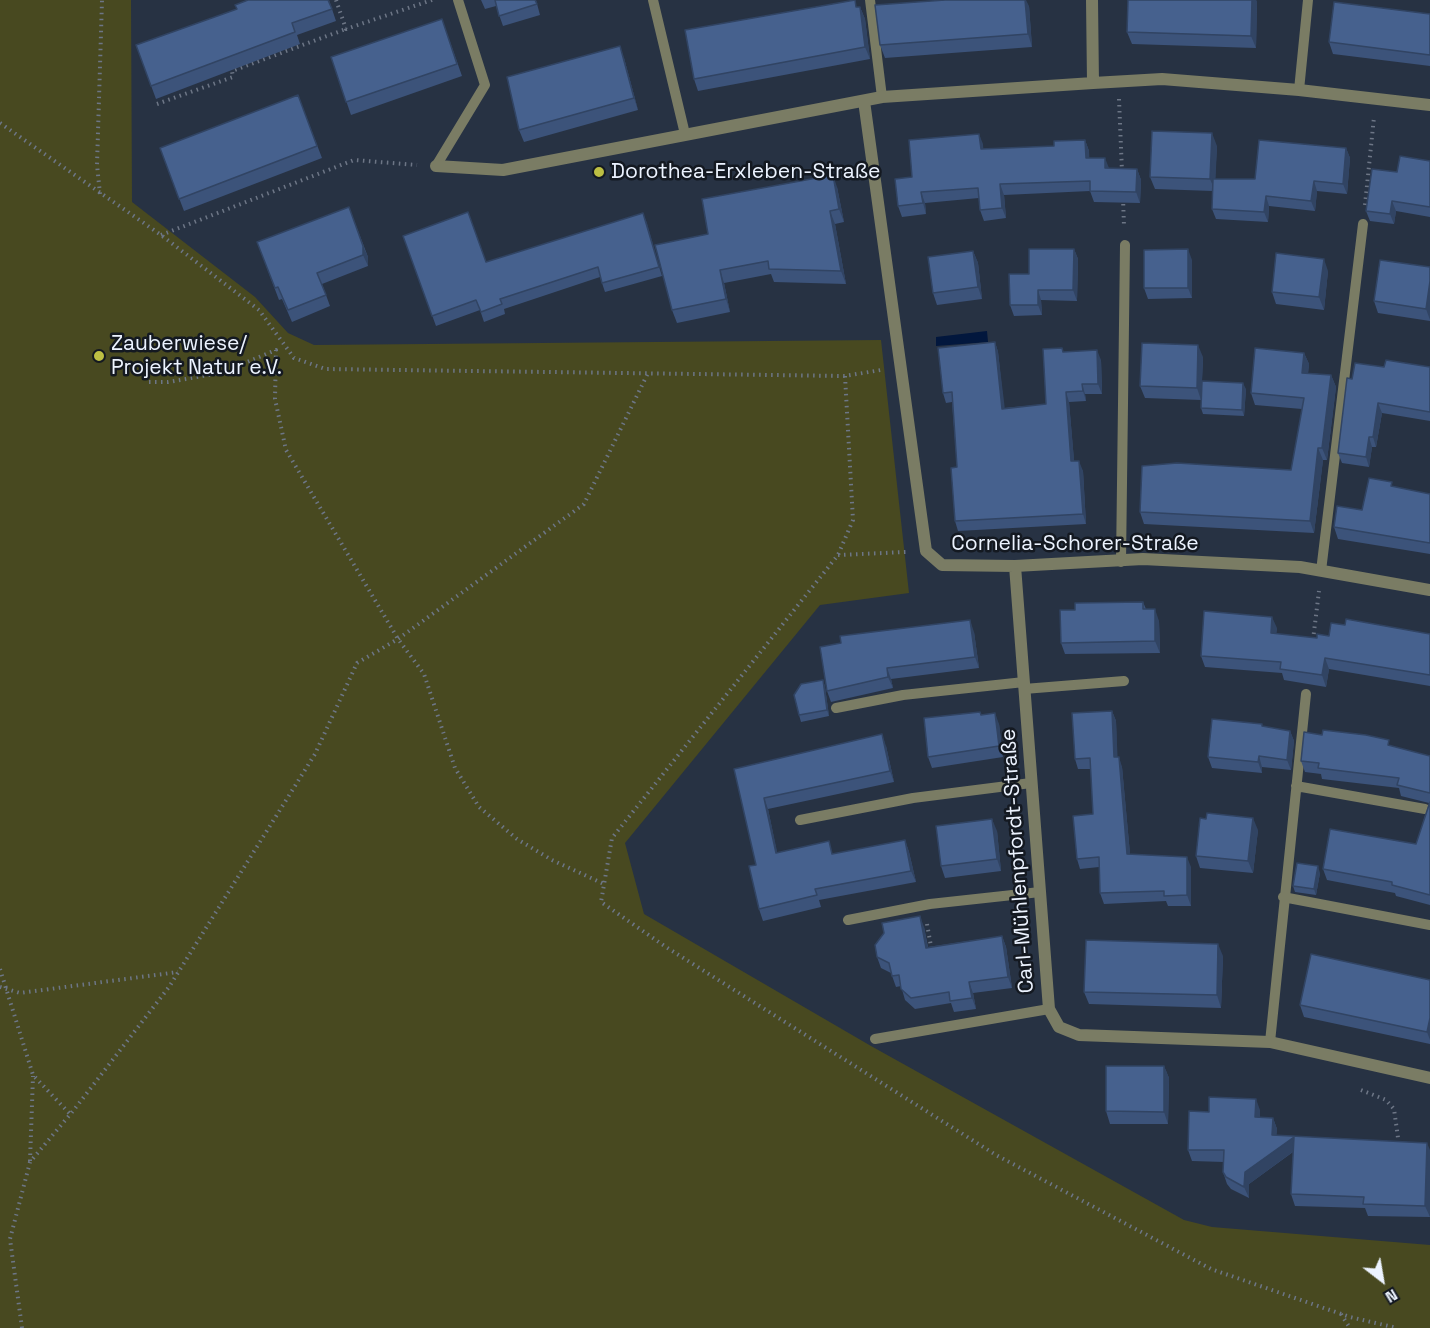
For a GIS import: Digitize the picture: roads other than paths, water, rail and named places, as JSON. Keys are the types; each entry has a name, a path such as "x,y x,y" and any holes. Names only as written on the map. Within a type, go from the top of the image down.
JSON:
{"street":[{"path":"1092,0 1093,83"},
{"path":"436,166 503,170 882,97 1093,83 1162,79 1299,90 1430,105"},
{"name":"Cornelia-Schorer-Straße","path":"864,101 926,551 942,565 1015,566 1166,560 1300,567 1430,590"},
{"name":"Carl-Mühlenpfordt-Straße","path":"1015,566 1049,1009 1059,1027 1079,1035 1270,1042 1430,1078"}],"lane":[{"path":"436,166 485,86 458,0"},
{"path":"654,0 685,134"},
{"path":"870,0 882,97"},
{"path":"1299,90 1308,0"},
{"path":"1321,571 1363,224"},
{"path":"1121,562 1125,245"},
{"path":"836,708 903,696 1124,681"},
{"path":"1270,1042 1283,897 1306,694"},
{"path":"800,820 913,798 1031,783"},
{"path":"1296,786 1425,809"},
{"path":"848,920 923,905 1040,892"},
{"path":"1283,897 1430,926"},
{"path":"875,1039 1049,1009"}],"water":[{"path":"987,331 988,342 936,346 936,337"}],"place":[{"name":"Dorothea-Erxleben-Straße","path":"599,172"},
{"name":"Zauberwiese/ Projekt Natur e.V.","path":"99,356"}]}
